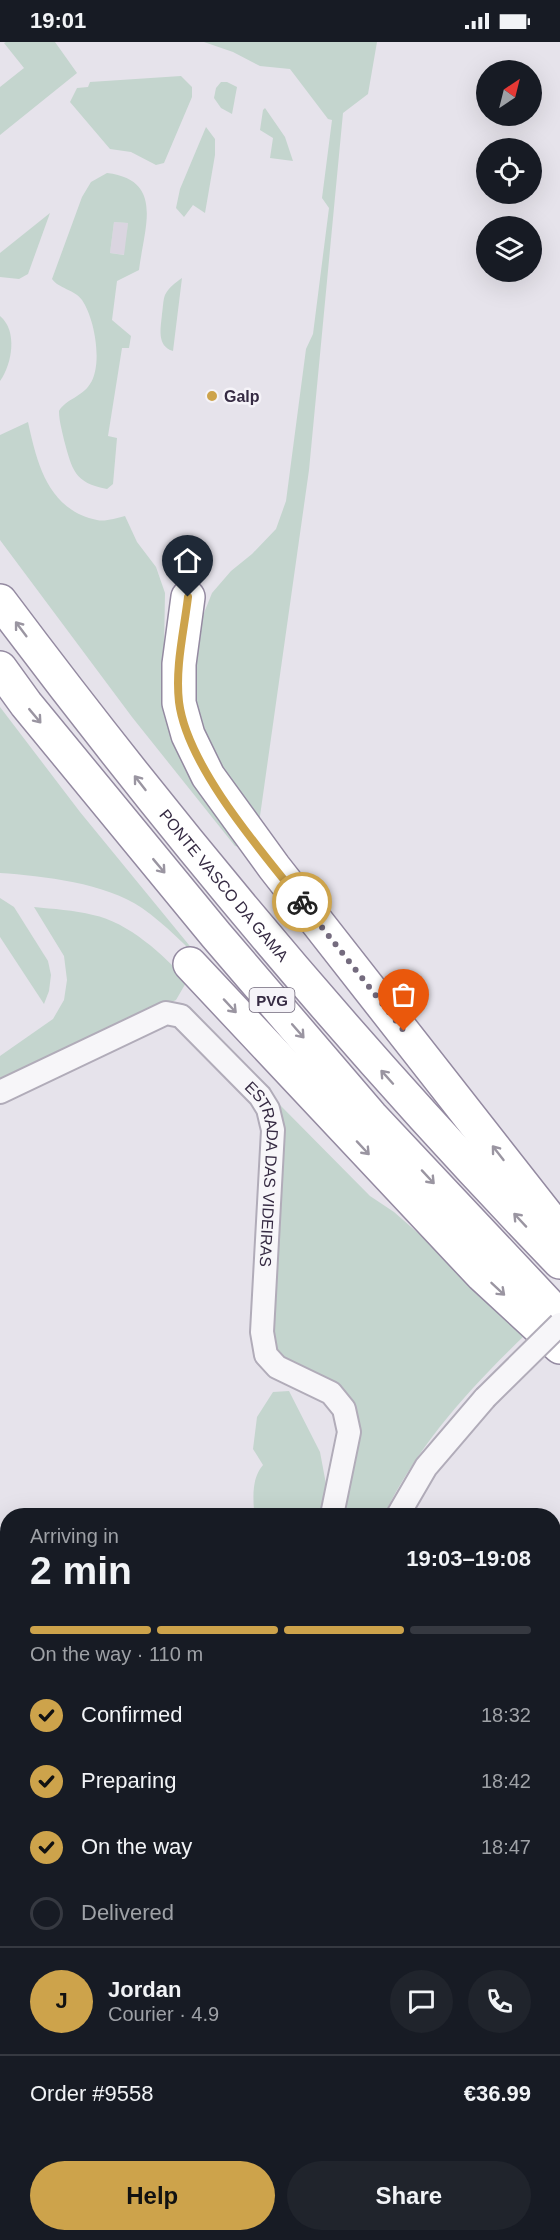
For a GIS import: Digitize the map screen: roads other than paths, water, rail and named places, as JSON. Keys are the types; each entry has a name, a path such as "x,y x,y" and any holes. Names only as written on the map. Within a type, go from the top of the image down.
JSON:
{"highway":[{"path":"188,597 179,664 179,703 188,735 208,776 274,867 560,1232"},
{"name":"PONTE VASCO DA GAMA","path":"0,600 152,799 288,964 420,1113 560,1262"},
{"name":"PVG","path":"0,669 26,704 208,925 363,1107 560,1317"},
{"path":"190,964 482,1275 560,1347"}],"street":[{"name":"ESTRADA DAS VIDEIRAS","path":"0,1092 166,1013 181,1016 260,1096 268,1109 273,1130 261,1332 266,1355 277,1367 331,1393 344,1409 349,1432 334,1508"},
{"path":"402,1508 426,1467 485,1398 560,1324"}],"place":[{"name":"Galp","path":"212,396"}]}
